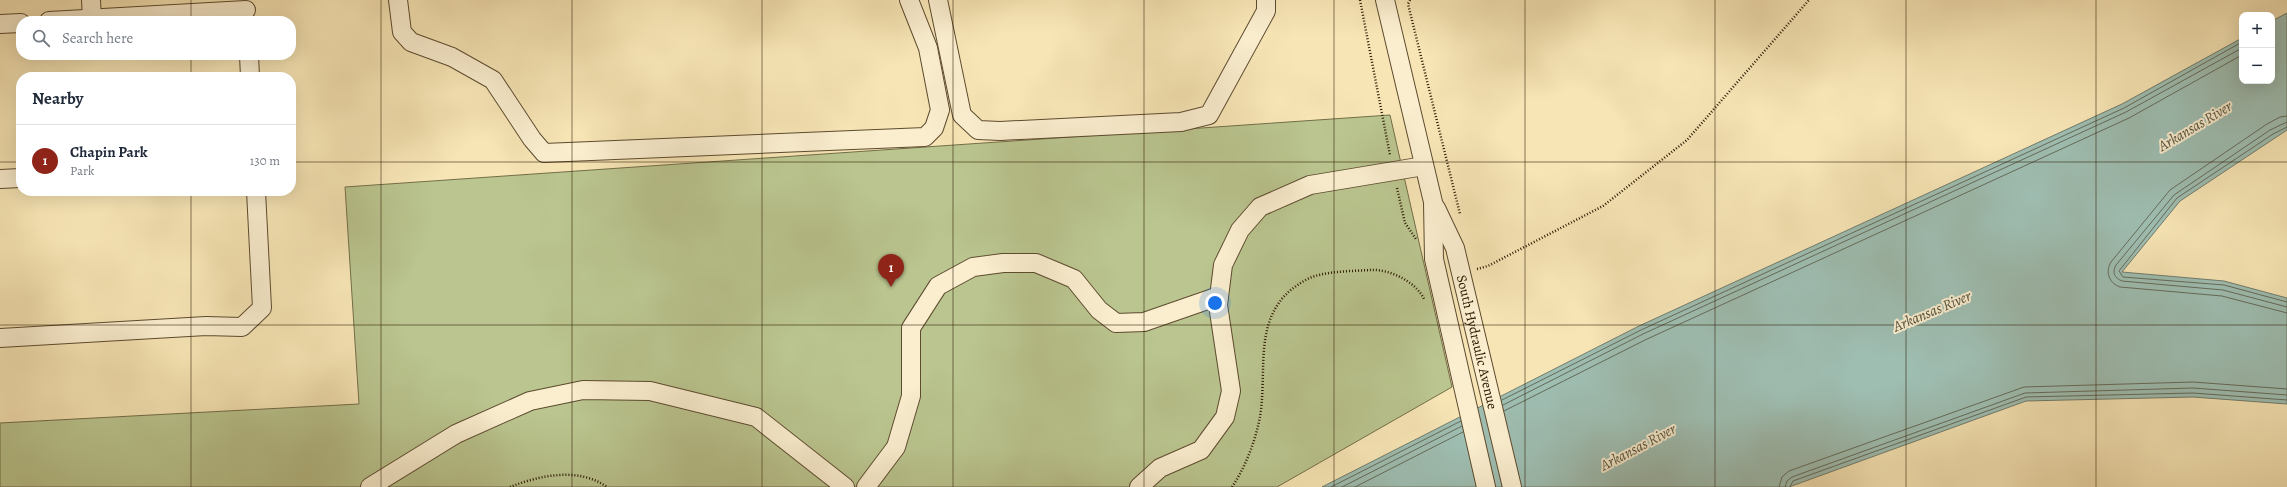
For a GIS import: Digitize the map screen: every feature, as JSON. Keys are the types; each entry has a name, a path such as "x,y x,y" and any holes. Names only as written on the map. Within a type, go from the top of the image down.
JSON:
{"street":[{"path":"91,0 92,16"},
{"path":"398,0 402,32 411,42 452,56 493,80 532,140 544,153 925,137 934,128 940,110 928,48 909,0"},
{"path":"938,0 962,115 978,130 1000,132 1181,122 1209,115 1266,11 1266,0"},
{"name":"South Hydraulic Avenue","path":"1385,0 1432,202 1434,259 1486,487"},
{"path":"143,16 246,10"},
{"path":"0,24 16,22"},
{"path":"249,60 250,72"},
{"path":"1139,487 1160,468 1201,450 1225,417 1231,391 1218,305 1223,264 1240,230 1260,207 1310,185 1424,166"},
{"path":"0,179 16,178"},
{"path":"0,338 206,326 242,327 262,308 256,196"},
{"name":"South Hydraulic Avenue","path":"1432,202 1455,248 1512,487"},
{"path":"866,487 896,447 911,396 911,328 938,286 973,267 1003,263 1036,263 1074,279 1099,310 1116,323 1144,322 1219,296"},
{"path":"370,487 456,434 530,401 583,390 650,391 756,417 845,487"}],"path":[{"path":"1360,0 1391,163"},
{"path":"1410,0 1408,4 1460,217"},
{"path":"1461,273 1488,266 1603,206 1687,140 1809,0"},
{"path":"1232,487 1242,473 1258,425 1263,391 1265,336 1271,313 1283,296 1300,283 1319,275 1373,270 1391,273 1411,283 1425,301"},
{"path":"510,487 558,474 597,480 607,487"}],"green space":[{"path":"1390,115 1452,387 1277,487 0,487 0,423 359,404 345,187"}],"water":[{"name":"Arkansas River","path":"2287,13 2287,130 2180,201 2122,272 2224,281 2287,298 2287,404 2193,397 2026,401 1789,487 1322,487 1639,326 2122,104 2239,40 2239,84 2275,84 2275,19"}],"place":[{"name":"Chapin Park","path":"891,287"}]}
